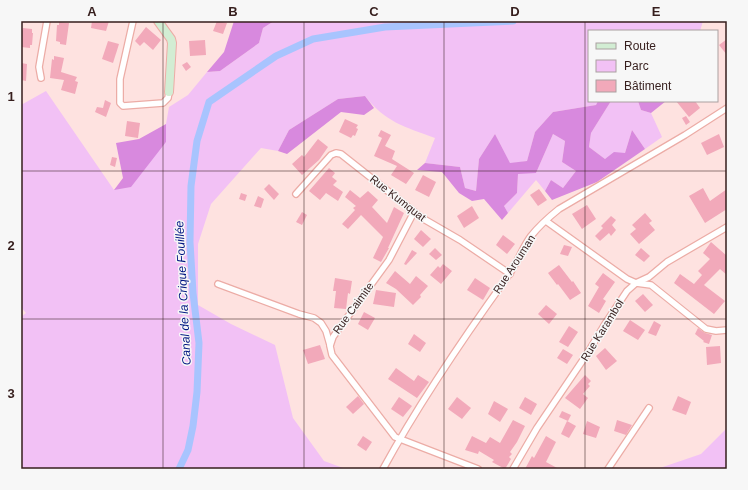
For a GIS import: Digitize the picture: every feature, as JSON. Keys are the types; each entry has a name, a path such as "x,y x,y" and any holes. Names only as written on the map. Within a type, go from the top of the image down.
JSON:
{"street":[{"path":"41,78 39,67 47,21"},
{"path":"133,21 120,79 120,103 123,106 163,103 168,98 172,43 171,39 158,21"},
{"name":"Rue Arouman","path":"383,469 400,439 481,314 510,274 531,237 546,221 559,209 685,136 727,108"},
{"name":"Rue Kumquat","path":"296,194 331,155 336,152 370,175 414,212 466,244 510,274"},
{"name":"Rue Caimite","path":"400,439 391,433 332,355 330,346 333,337 389,260 414,212"},
{"path":"546,221 626,279 636,283 651,285 706,329 716,331 727,330"},
{"name":"Rue Karambol","path":"513,469 537,428 627,291 636,283 649,277 667,262 727,227"},
{"path":"218,284 299,314 314,318 321,323 326,330 330,346"},
{"path":"608,469 649,408"},
{"path":"400,439 478,469"}],"green space":[{"path":"274,21 703,21 700,30 588,30 588,102 598,102 596,105 553,112 535,132 527,161 510,164 495,134 479,159 476,191 465,188 460,167 425,163 435,138 396,123 380,112 365,96 338,99 289,130 278,151 261,148 211,204 198,244 198,305 231,324 275,345 293,418 324,461 346,469 21,469 21,317 26,313 21,307 21,105 46,91 114,190 166,142 166,124 169,107 188,95 207,72 220,71 259,43 263,28"},
{"path":"610,102 638,102 641,110 651,113 662,137 645,149 632,130 625,153 605,159 589,147 591,133"},
{"path":"553,134 565,141 562,162 576,171 563,188 551,180 545,191 536,180 508,213 504,206 517,193 518,173 536,173"},
{"path":"727,428 727,469 657,469 701,454"}],"shaded area":[{"path":"234,21 274,21 263,28 259,43 220,71 207,72 224,52"},
{"path":"365,96 374,108 364,115 341,112 287,154 278,151 289,130 338,99"},
{"path":"598,102 610,102 591,133 589,147 605,159 614,152 625,153 632,130 645,149 597,182 552,200 545,191 551,180 563,188 576,171 562,162 565,141 553,134 536,173 518,174 517,193 504,206 508,213 502,220 484,199 472,201 459,193 442,172 417,170 425,163 460,167 465,188 476,191 479,159 495,134 510,163 527,161 535,132 553,112 596,105"},
{"path":"638,102 665,102 651,113 641,110"},
{"path":"166,124 166,142 131,187 114,190 123,178 116,143 139,139"}],"building":[{"path":"92,21 109,21 106,31 91,28"},
{"path":"217,21 227,23 223,34 213,31"},
{"path":"59,22 69,23 66,45 60,44 60,42 56,41 57,25 59,25"},
{"path":"146,27 161,40 153,50 144,42 140,46 135,41"},
{"path":"23,28 32,29 32,45 30,45 30,48 21,47 21,34"},
{"path":"727,39 727,55 719,45"},
{"path":"205,40 206,55 190,56 189,41"},
{"path":"108,41 119,44 113,63 102,59"},
{"path":"54,56 64,58 61,72 77,77 75,81 78,82 75,94 61,90 64,80 50,78 52,59 54,60"},
{"path":"187,62 191,67 186,71 182,65"},
{"path":"21,63 27,64 26,81 21,80"},
{"path":"105,100 111,103 106,117 95,112 97,107 103,108"},
{"path":"677,102 696,102 700,108 689,117"},
{"path":"686,116 690,122 686,125 682,118"},
{"path":"345,119 358,125 355,136 353,135 351,138 339,132"},
{"path":"127,121 140,123 138,138 125,136"},
{"path":"381,130 391,135 385,146 395,151 392,159 414,173 406,184 391,175 397,166 374,156 382,138 378,136"},
{"path":"719,134 724,147 707,155 701,143"},
{"path":"318,139 328,147 319,160 302,175 292,164 302,155 304,157"},
{"path":"112,157 117,158 115,167 110,165"},
{"path":"329,168 335,173 332,177 337,181 333,185 343,192 338,201 326,193 320,200 309,191"},
{"path":"423,175 436,182 429,197 415,190"},
{"path":"269,184 279,194 274,200 264,189"},
{"path":"703,188 710,201 727,189 727,209 705,223 689,196"},
{"path":"539,189 547,200 538,206 530,195"},
{"path":"350,190 360,198 368,191 378,200 372,207 387,223 394,207 404,213 389,248 381,262 373,258 383,237 361,215 348,229 342,224 355,210 353,208 356,206 345,197"},
{"path":"241,193 247,195 245,201 239,199"},
{"path":"258,196 264,199 261,208 254,206"},
{"path":"587,205 596,219 582,229 572,214"},
{"path":"472,206 479,218 464,228 457,216"},
{"path":"302,212 307,215 302,225 296,222"},
{"path":"645,213 652,221 649,223 655,230 639,244 630,234 636,229 632,225"},
{"path":"611,216 616,220 612,225 616,230 611,236 609,233 600,241 595,236 603,228 601,226"},
{"path":"421,230 431,239 423,247 414,239"},
{"path":"503,235 515,244 507,254 496,245"},
{"path":"711,242 727,256 727,275 720,269 704,285 725,301 714,314 674,283 680,274 694,284 702,275 698,271 710,259 703,253"},
{"path":"564,245 572,247 568,256 560,254"},
{"path":"435,248 442,255 436,260 429,254"},
{"path":"641,248 650,256 644,262 635,255"},
{"path":"412,250 417,253 406,265 404,264"},
{"path":"443,264 452,271 441,284 430,275 438,266 440,268"},
{"path":"559,265 581,293 570,300 548,273"},
{"path":"395,271 410,284 416,276 428,286 420,295 421,297 413,305 396,289 386,283"},
{"path":"603,273 615,282 603,299 606,301 599,313 588,306 599,287 595,284"},
{"path":"335,278 352,281 350,294 348,293 346,309 334,308 336,291 333,291"},
{"path":"475,278 490,288 483,300 467,290"},
{"path":"376,290 396,293 394,307 373,304"},
{"path":"643,294 653,305 645,312 635,301"},
{"path":"546,305 557,314 549,324 538,314"},
{"path":"364,312 375,318 368,330 358,324"},
{"path":"630,320 645,330 638,340 623,331"},
{"path":"654,321 661,325 656,336 648,333"},
{"path":"569,326 578,332 568,347 559,342"},
{"path":"698,328 705,333 712,335 709,344 703,342 704,341 695,334"},
{"path":"414,334 426,343 420,352 408,344"},
{"path":"320,345 325,359 308,364 303,350"},
{"path":"720,346 721,363 707,365 706,347"},
{"path":"605,348 617,361 606,370 596,356"},
{"path":"563,349 573,355 567,364 557,358"},
{"path":"396,368 414,381 418,375 429,382 417,398 388,379"},
{"path":"585,375 591,381 588,384 590,386 583,394 588,398 580,409 565,398"},
{"path":"358,396 364,404 353,414 346,407"},
{"path":"678,396 691,402 686,415 672,410"},
{"path":"399,397 412,406 403,417 391,409"},
{"path":"457,397 471,408 462,419 448,409"},
{"path":"525,397 537,404 531,415 519,408"},
{"path":"494,401 508,409 500,422 488,414"},
{"path":"562,411 571,415 568,421 559,417"},
{"path":"513,420 525,426 510,452 512,454 509,457 511,459 505,469 492,462 494,460 479,451 478,454 465,450 472,436 486,443 490,437 500,443"},
{"path":"617,420 632,425 626,435 614,431"},
{"path":"567,421 576,426 569,438 561,434"},
{"path":"587,421 600,427 596,438 583,434"},
{"path":"363,436 372,442 366,451 357,445"},
{"path":"546,436 556,442 546,462 559,469 525,469 532,456 534,458"}],"waterway":[{"name":"Canal de la Crique Fouillée","path":"179,469 188,450 193,426 197,392 199,343 193,293 190,242 191,186 197,141 209,102 276,56 313,39 385,27 513,21"}]}
